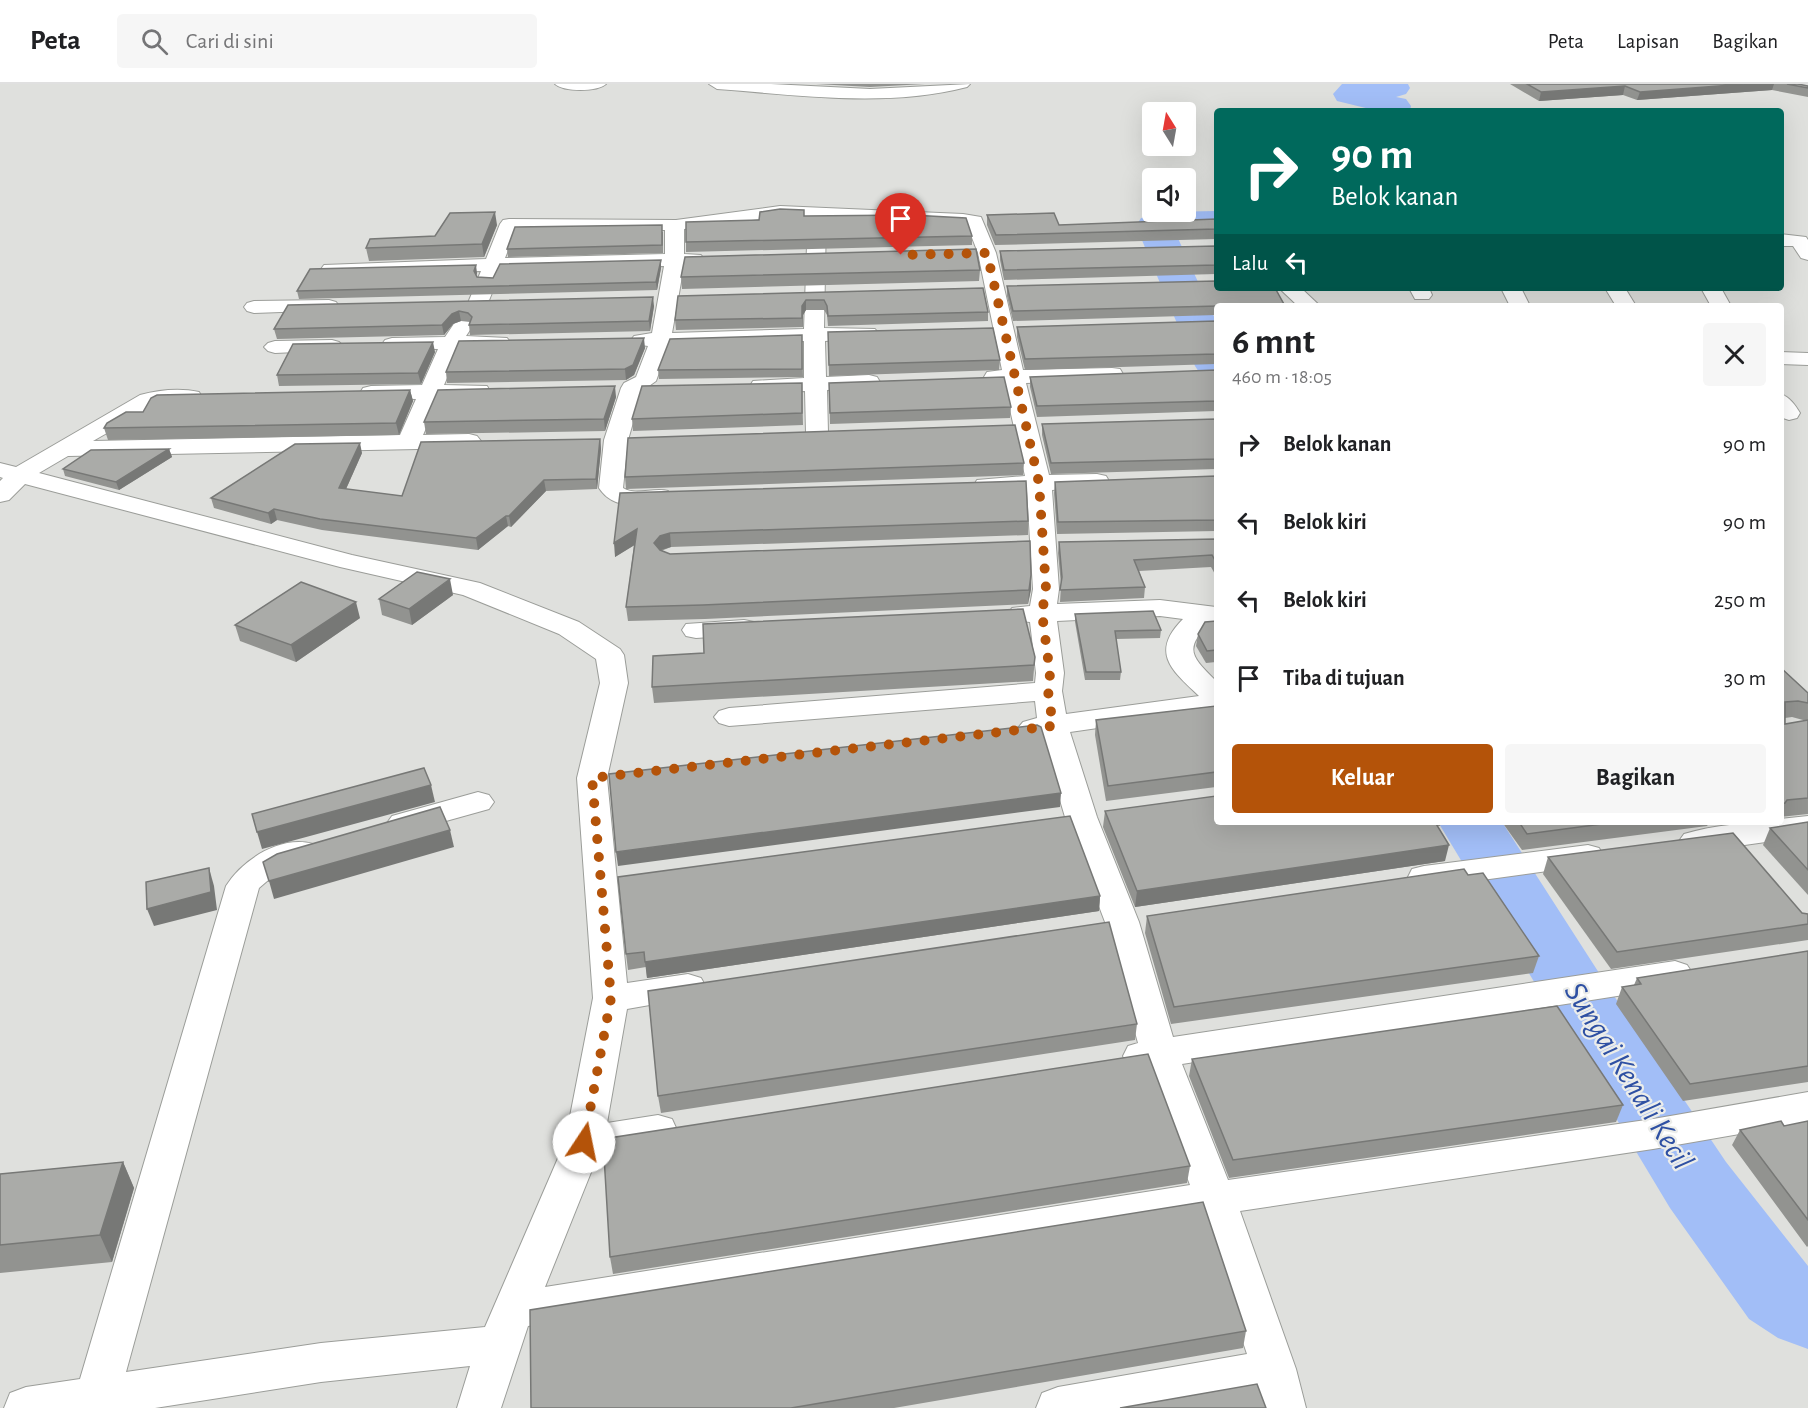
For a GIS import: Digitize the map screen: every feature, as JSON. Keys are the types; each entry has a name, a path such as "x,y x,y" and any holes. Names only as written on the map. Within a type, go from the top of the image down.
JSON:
{"street":[{"path":"563,84 598,84"},
{"path":"717,84 872,89 910,93 956,85"},
{"path":"410,442 452,343 478,303 511,223 676,225 764,212 802,211 975,221 987,253 1002,330 1039,483 1046,589 1042,613 1050,674 1048,691 1069,818 1122,922 1159,1053 1215,1198 1279,1388 1058,1408"},
{"path":"817,213 814,335 817,433"},
{"path":"676,225 675,260 680,298 645,381 632,388 605,440 612,492 624,498 683,496"},
{"path":"1784,240 1799,241 1808,254"},
{"path":"792,257 838,256"},
{"path":"310,269 710,259"},
{"path":"1292,291 1306,303"},
{"path":"793,294 839,293"},
{"path":"645,299 680,298"},
{"path":"454,304 501,303"},
{"path":"254,307 348,306"},
{"path":"626,340 885,333"},
{"path":"275,347 521,342"},
{"path":"1784,358 1808,359"},
{"path":"978,378 1131,374"},
{"path":"735,386 885,382"},
{"path":"608,389 666,387"},
{"path":"349,394 502,391"},
{"path":"6,480 148,400 159,397 207,396"},
{"path":"793,434 840,433"},
{"path":"605,440 640,439"},
{"path":"64,449 490,441"},
{"path":"6,480 471,589 569,628 610,655 614,683 604,776 600,882 611,998 584,1142 507,1328 480,1408"},
{"path":"968,486 1122,481"},
{"path":"994,615 1160,608 1210,615"},
{"path":"1210,615 1184,635 1178,645 1179,654 1194,675 1214,694"},
{"path":"696,630 767,627"},
{"path":"729,717 1048,691"},
{"path":"1005,731 1214,702"},
{"path":"97,1398 243,886 253,870 269,861 478,802"},
{"path":"1069,818 1115,812"},
{"path":"1664,846 1729,829 1808,826"},
{"path":"1729,829 1756,861"},
{"path":"1394,882 1617,852"},
{"path":"600,882 635,878"},
{"path":"1087,927 1157,917"},
{"path":"1112,1060 1704,969"},
{"path":"611,998 715,982"},
{"path":"26,1408 327,1363 452,1348 507,1328 1215,1198 1672,1131 1808,1107"},
{"path":"584,1142 690,1125"}],"building":[{"path":"1527,84 1745,84 1640,92 1625,86 1541,92"},
{"path":"1787,84 1798,84 1808,86 1808,88"},
{"path":"780,209 804,210 804,216 911,215 966,218 972,236 686,242 686,222 759,220 760,212"},
{"path":"495,212 482,244 366,248 370,239 435,236 450,213"},
{"path":"1054,213 1059,225 1196,222 1196,220 1214,219 1214,229 996,235 987,215"},
{"path":"662,225 662,245 507,249 515,227"},
{"path":"1214,246 1214,265 1004,270 1000,251"},
{"path":"976,249 980,270 681,277 685,257"},
{"path":"661,260 656,282 297,291 310,269 476,265 474,271 477,277 493,278 500,264"},
{"path":"1214,281 1214,291 1277,291 1283,303 1214,303 1214,306 1013,311 1007,286"},
{"path":"983,288 988,312 828,316 824,300 806,300 802,306 802,318 675,320 678,296"},
{"path":"653,297 649,321 469,325 472,317 468,313 459,311 452,314 442,325 274,329 288,305"},
{"path":"1214,321 1214,354 1025,359 1017,327"},
{"path":"993,328 1000,360 829,365 828,332"},
{"path":"802,335 802,369 658,370 670,339"},
{"path":"644,338 633,365 625,369 446,372 459,341"},
{"path":"433,342 418,373 277,375 293,344"},
{"path":"1214,370 1214,401 1037,406 1030,377"},
{"path":"1004,377 1011,407 830,413 829,383"},
{"path":"802,383 802,413 632,419 642,386"},
{"path":"615,386 604,419 424,422 438,390"},
{"path":"410,390 396,423 104,428 107,423 126,412 143,412 151,398 157,395"},
{"path":"1214,419 1214,459 1051,463 1042,424"},
{"path":"1015,425 1024,463 625,477 628,438"},
{"path":"600,439 596,479 544,480 509,516 476,538 320,519 274,509 268,513 211,498 295,444 360,443 339,488 402,496 421,442"},
{"path":"169,449 116,482 63,469 91,450"},
{"path":"1214,476 1214,520 1058,522 1055,482"},
{"path":"1026,481 1028,521 670,533 660,536 654,543 660,550 670,554 1030,541 1029,590 626,607 637,529 614,543 620,493"},
{"path":"1214,539 1214,558 1212,555 1134,560 1145,587 1060,590 1062,577 1059,542"},
{"path":"417,572 450,579 409,609 379,599"},
{"path":"301,582 356,602 291,645 235,625"},
{"path":"1023,609 1035,657 1034,665 652,687 653,656 704,653 703,624"},
{"path":"1153,611 1161,630 1115,631 1121,672 1086,672 1075,614"},
{"path":"1214,621 1214,650 1207,651 1198,634 1205,622"},
{"path":"1784,671 1808,693 1808,703 1785,702 1785,724 1808,720 1808,798 1787,800 1785,803"},
{"path":"1214,706 1214,772 1108,786 1096,720"},
{"path":"1037,725 1041,727 1061,793 616,852 609,774"},
{"path":"424,768 431,785 257,832 252,814"},
{"path":"1214,796 1214,825 1437,825 1449,845 1137,891 1105,811"},
{"path":"440,807 450,830 269,881 263,862 277,854"},
{"path":"1070,816 1100,896 645,962 644,952 626,954 618,877"},
{"path":"1808,822 1808,870 1770,828"},
{"path":"1521,825 1594,825 1527,834"},
{"path":"1733,833 1802,913 1808,914 1808,924 1617,952 1548,857"},
{"path":"209,868 211,892 147,909 146,882"},
{"path":"1464,869 1468,875 1483,873 1539,956 1174,1007 1147,916"},
{"path":"1109,922 1137,1024 658,1096 648,991"},
{"path":"1808,951 1808,1066 1690,1084 1622,987 1641,984 1637,978"},
{"path":"1557,1006 1623,1105 1233,1160 1192,1059"},
{"path":"1148,1054 1190,1166 610,1257 603,1139"},
{"path":"1781,1121 1784,1126 1808,1121 1808,1220 1740,1130"},
{"path":"123,1162 100,1235 0,1245 0,1174"},
{"path":"1203,1202 1246,1331 791,1408 531,1408 530,1310"},
{"path":"1257,1384 1266,1408 1120,1408"}],"waterway":[{"name":"Sungai Kenali Kecil","path":"1393,84 1395,88 1354,90 1348,94 1395,106 1395,108"},
{"name":"Sungai Kenali Kecil","path":"1214,222 1166,223 1154,226 1214,361"},
{"name":"Sungai Kenali Kecil","path":"1472,825 1585,1009 1698,1185 1779,1293 1808,1312"}],"route":[{"path":"584,1142 611,998 592,778 1053,726 1048,691 1050,674 1042,613 1046,589 1039,483 993,289 987,253 901,255"}]}
